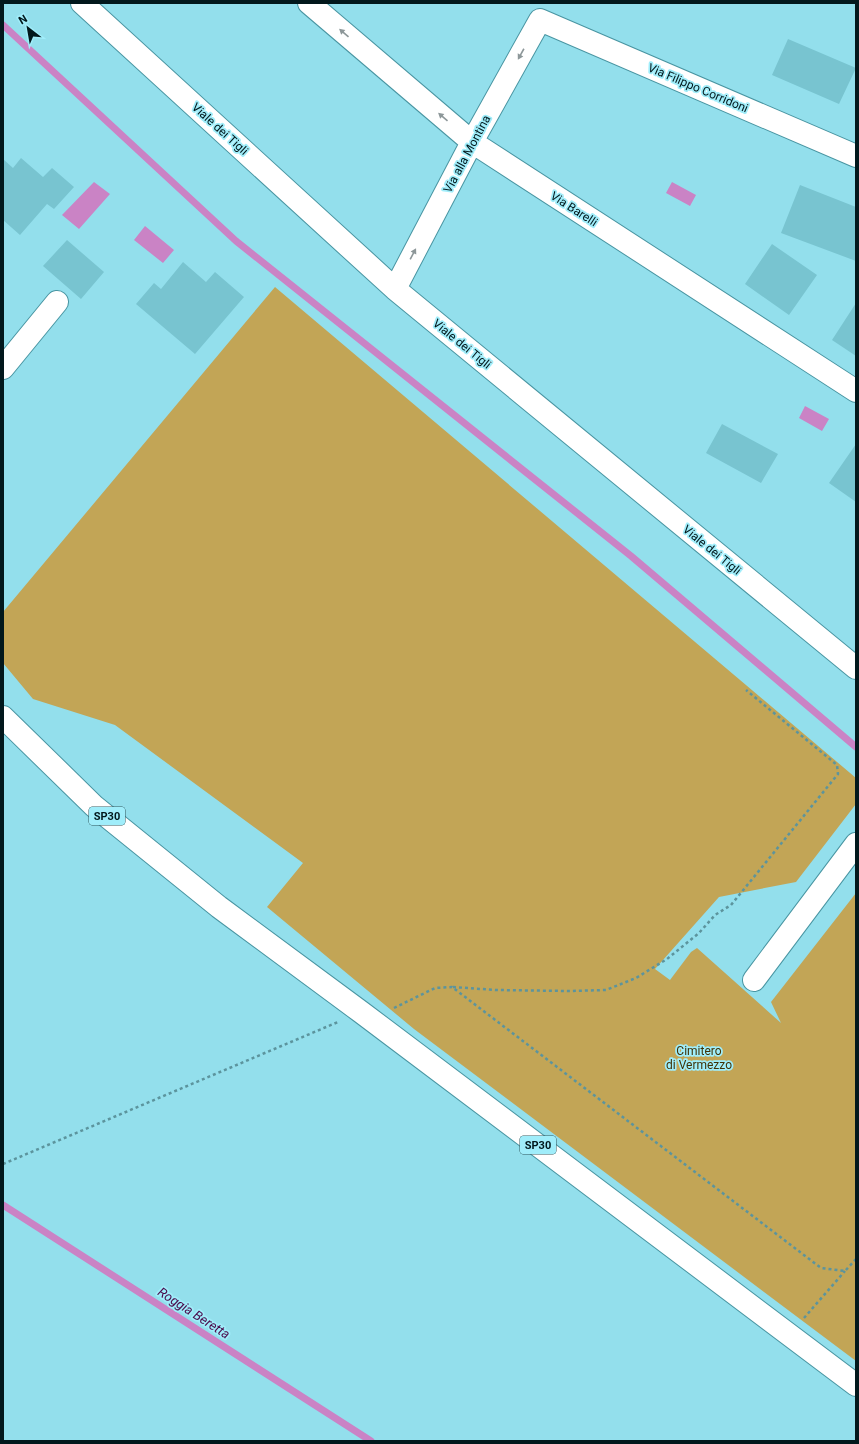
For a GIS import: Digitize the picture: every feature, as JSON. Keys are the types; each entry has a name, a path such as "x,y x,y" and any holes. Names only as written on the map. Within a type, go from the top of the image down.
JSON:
{"street":[{"name":"Viale dei Tigli","path":"82,3 395,289 856,668"},
{"name":"Via Barelli","path":"309,3 472,142 856,392"},
{"name":"Via alla Montina","path":"395,289 472,142 540,20"},
{"name":"Via Filippo Corridoni","path":"540,20 856,156"},
{"path":"3,368 57,302"},
{"name":"SP30","path":"3,717 94,806 219,907 361,1012 856,1385"},
{"path":"754,980 856,844"}],"path":[{"path":"3,1164 361,1012 396,1008 435,988 452,987 496,990 570,991 606,990 636,978 667,959 699,933 715,915 731,905 838,774 837,765 746,690"},
{"path":"452,987 821,1268 845,1271"},
{"path":"789,1334 856,1259"}],"green space":[{"name":"Cimitero di Vermezzo","path":"275,287 856,778 856,804 796,882 719,897 655,969 670,980 691,952 697,948 781,1023 771,1002 856,893 856,1361 414,1029 267,907 303,863 115,725 33,699 3,663 3,612"}],"shaded area":[{"path":"94,182 110,194 79,229 62,215"},
{"path":"672,182 696,195 690,206 666,193"},
{"path":"145,226 174,250 163,263 134,240"},
{"path":"805,406 829,419 822,431 799,418"}],"building":[{"path":"788,39 856,68 839,104 772,75"},
{"path":"21,158 43,177 52,168 74,187 54,209 47,204 20,235 3,220 3,159 13,168"},
{"path":"800,185 856,207 856,261 781,233"},
{"path":"67,240 104,272 81,299 43,266"},
{"path":"772,244 817,275 789,315 745,284"},
{"path":"183,262 206,282 215,272 244,297 195,354 136,304 154,283 161,289"},
{"path":"856,303 856,356 832,340"},
{"path":"722,424 778,454 761,483 706,453"},
{"path":"856,444 856,502 829,483"}],"waterway":[{"path":"3,25 236,241 631,556 856,747"},
{"name":"Roggia Beretta","path":"3,1205 371,1441"}]}
